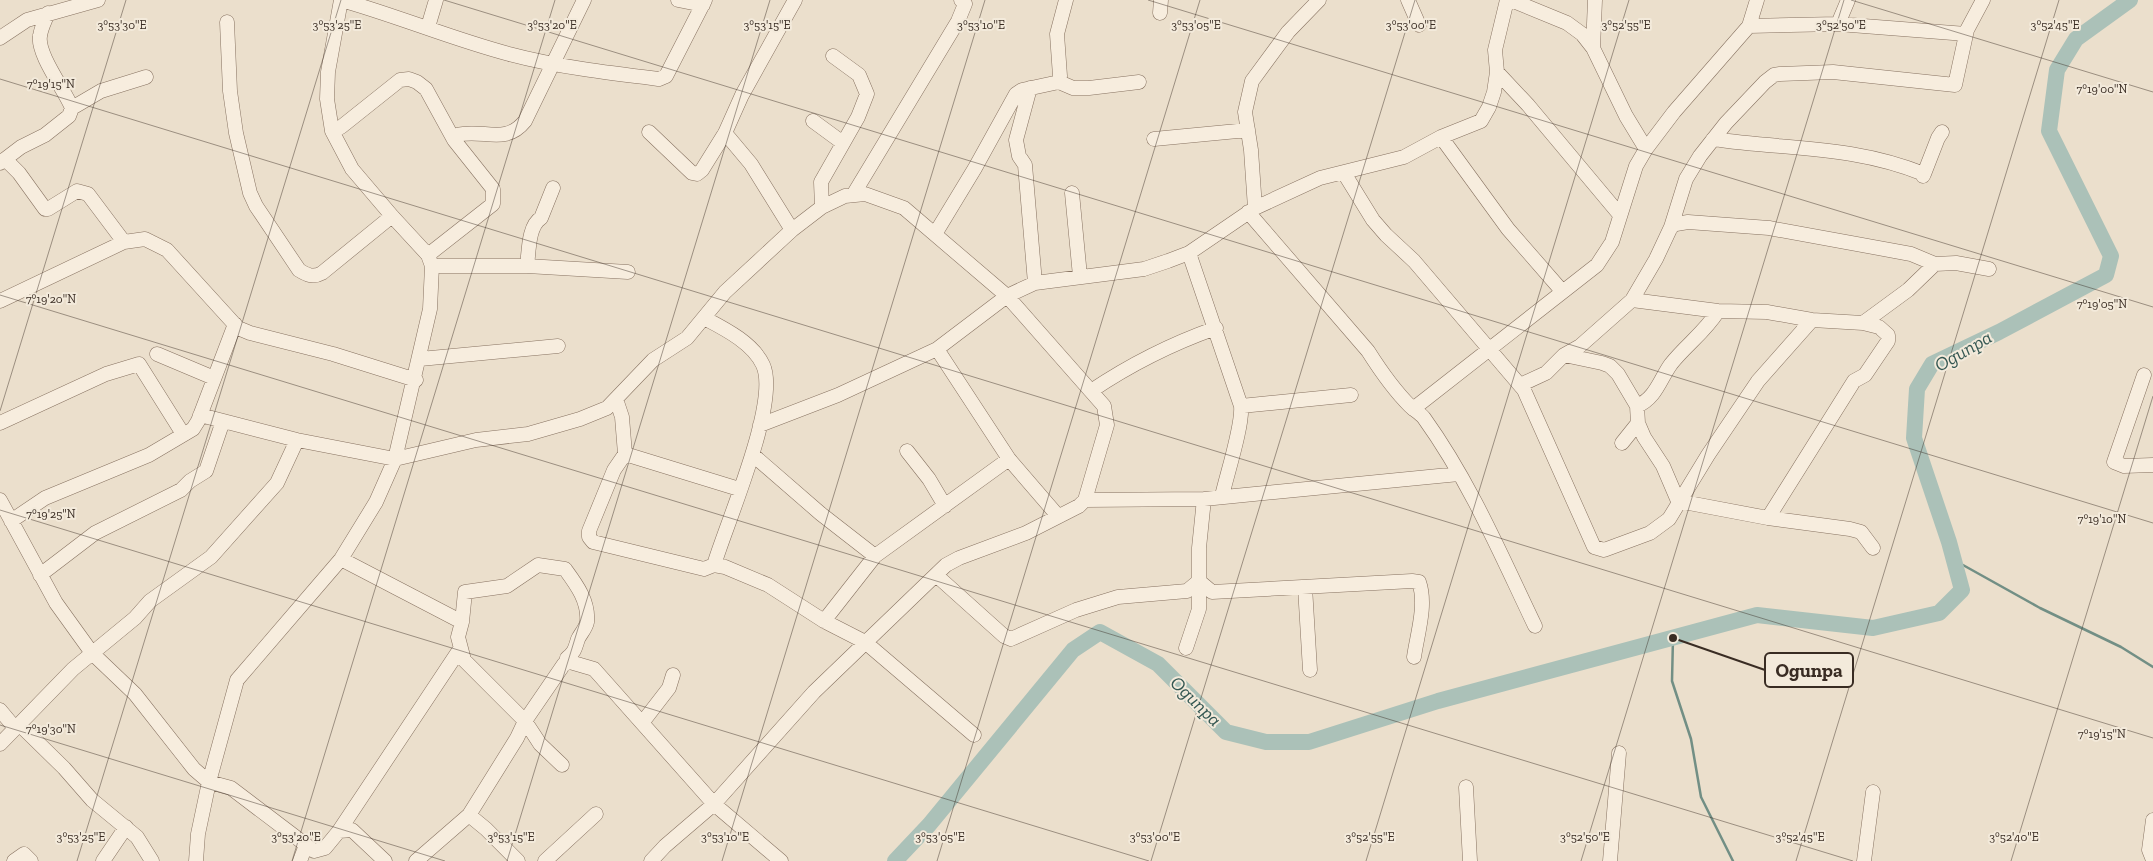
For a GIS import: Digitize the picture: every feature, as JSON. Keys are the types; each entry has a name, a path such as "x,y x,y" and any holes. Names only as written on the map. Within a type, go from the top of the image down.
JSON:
{"street":[{"path":"0,38 18,24 29,19 98,0"},
{"path":"196,861 198,834 209,782 237,680 341,559 362,528 395,459 416,380 430,309 430,260 352,169 332,131 327,99 328,72 341,0 428,26 508,54 551,64 659,79 666,76 704,2 678,0"},
{"path":"428,26 436,0"},
{"path":"454,140 458,135 465,133 505,136 518,130 525,121 551,64 584,0"},
{"path":"649,132 692,173 697,174 702,170 725,133 742,95 795,0"},
{"path":"853,195 958,21 965,4 961,0"},
{"path":"1059,82 1056,34 1066,0"},
{"path":"1318,0 1288,32 1252,81 1245,112 1248,130 1252,210 1368,352 1380,370 1413,409 1422,416 1459,474 1535,626"},
{"path":"1408,0 1419,24"},
{"path":"760,425 838,394 937,349 1007,296 1035,283 1144,269 1189,253 1252,210 1320,178 1404,157 1441,137 1480,121 1489,107 1497,72 1495,50 1507,0"},
{"path":"1511,0 1588,32"},
{"path":"1595,0 1588,32 1593,48 1626,116 1646,149"},
{"path":"1413,409 1597,265 1612,242 1636,166 1646,149 1674,112 1749,26 1757,0"},
{"path":"1838,24 1848,0"},
{"path":"1520,385 1546,373 1564,355 1580,346 1632,300 1656,260 1671,227 1686,179 1726,123 1774,75 1833,72 1956,85 1966,34 1983,0"},
{"path":"48,14 40,34 42,55 62,85 72,108"},
{"path":"29,19 40,34"},
{"path":"227,22 230,91 236,133 250,193 256,206 299,270 307,275 316,276 322,273 392,216"},
{"path":"1749,26 1838,24 1966,34"},
{"path":"822,206 821,182 865,102 867,94 859,75 833,56"},
{"path":"1497,72 1528,104 1620,215"},
{"path":"124,242 88,194 77,192 48,209 44,209 20,173 2,161 21,147 45,135 69,116 72,108 101,91 146,77"},
{"path":"332,131 341,127 400,80 409,79 426,89 454,140 493,190 494,204 430,260"},
{"path":"935,234 975,168 1012,100 1022,90 1059,82 1072,88 1089,88 1139,82"},
{"path":"1030,88 1016,140 1019,156 1025,165 1035,283"},
{"path":"813,121 843,143"},
{"path":"1154,139 1248,130"},
{"path":"1713,139 1815,148 1874,156 1893,161 1924,175 1942,132"},
{"path":"725,133 751,164 792,230"},
{"path":"1441,137 1508,229 1562,291"},
{"path":"1344,172 1377,225 1414,261 1520,385 1558,463 1594,547 1604,550 1650,533 1669,519 1678,501 1758,381 1812,320"},
{"path":"527,266 532,232 536,221 541,218 553,188"},
{"path":"1072,193 1080,276"},
{"path":"200,415 297,440 395,459 476,440 528,434 580,419 607,408 653,360 687,338 725,292 792,230 822,206 846,196 865,194 904,208 1007,296 1104,406 1107,425 1085,500 1073,510 1026,533 959,558 936,575 814,692 714,804 657,859"},
{"path":"1671,227 1688,222 1769,228 1911,254 1935,264 1956,264 1989,269"},
{"path":"0,301 124,242 145,239 167,250 235,324 258,336 333,354 416,380"},
{"path":"1189,253 1216,328 1241,406 1243,418 1237,431 1222,496"},
{"path":"430,260 628,272"},
{"path":"1863,323 1908,290 1935,264"},
{"path":"1632,300 1718,310 1767,312 1812,320 1863,323 1879,327 1888,335 1888,341 1865,375 1854,381 1768,518"},
{"path":"1638,406 1649,400 1672,364 1700,335 1718,310"},
{"path":"704,318 726,329 753,351 764,366 766,385 753,456 739,489 714,565"},
{"path":"11,521 45,498 149,455 193,429 235,324"},
{"path":"1091,391 1126,368 1176,342 1216,328"},
{"path":"420,359 558,346"},
{"path":"937,349 1009,459 1058,516"},
{"path":"156,354 214,378"},
{"path":"1564,355 1610,366 1626,384 1638,406 1638,424 1663,466 1678,501"},
{"path":"0,423 106,374 140,364 183,434"},
{"path":"2144,375 2114,462 2118,465 2153,465"},
{"path":"1241,406 1351,395"},
{"path":"616,399 622,418 625,454 614,470 589,532 589,537 593,542 704,569 714,565 725,567 768,585 824,621 865,642 974,735"},
{"path":"40,575 94,533 181,490 206,471 223,421"},
{"path":"1622,444 1638,424"},
{"path":"0,744 73,669 135,618 150,602 211,557 277,482 297,440"},
{"path":"907,451 929,479 946,506"},
{"path":"625,454 739,489"},
{"path":"753,456 821,514 875,556"},
{"path":"824,621 875,556 1009,459"},
{"path":"1085,500 1204,499 1459,474"},
{"path":"1186,648 1198,608 1204,499"},
{"path":"0,500 56,603 92,653 135,694 194,769 209,782 231,788 314,851 320,851 339,831 460,649"},
{"path":"1678,501 1768,518 1850,529 1861,532 1873,548"},
{"path":"341,559 462,622"},
{"path":"562,766 540,744 525,721 464,660 458,637 462,622 465,592 508,586 538,565 565,569 576,584 586,604 587,623 578,640 575,652 567,658 570,662"},
{"path":"936,575 1004,636 1011,639 1076,610 1118,596 1187,591 1199,581"},
{"path":"1199,581 1212,592 1419,582 1422,608 1414,657"},
{"path":"1305,587 1310,670"},
{"path":"416,861 469,815 517,738 525,721 564,664 570,662 594,669 714,804 781,861"},
{"path":"642,723 669,688 673,675"},
{"path":"0,710 64,768 92,800 137,837 152,861"},
{"path":"1610,861 1620,753"},
{"path":"1466,787 1470,861"},
{"path":"1864,861 1873,792"},
{"path":"545,861 596,814"},
{"path":"469,815 518,861"},
{"path":"2153,820 2149,850 2153,860"},
{"path":"103,861 126,827"},
{"path":"339,831 346,829 358,833 385,861"},
{"path":"300,861 306,845"},
{"path":"14,861 24,854 31,861"}],"waterway":[{"name":"Ogunpa","path":"895,861 929,825 1073,650 1100,632 1158,664 1226,732 1266,742 1309,742 1438,701 1757,615 1873,628 1939,613 1962,590 1949,542 1914,438 1917,389 1932,364 1999,332 2106,275 2111,256 2049,131 2057,70 2076,39 2130,0"},
{"path":"1954,560 2040,608 2121,647 2153,667"},
{"path":"1673,638 1672,681 1691,739 1701,797 1733,861"}],"place":[{"name":"Ogunpa","path":"1673,638"}]}
